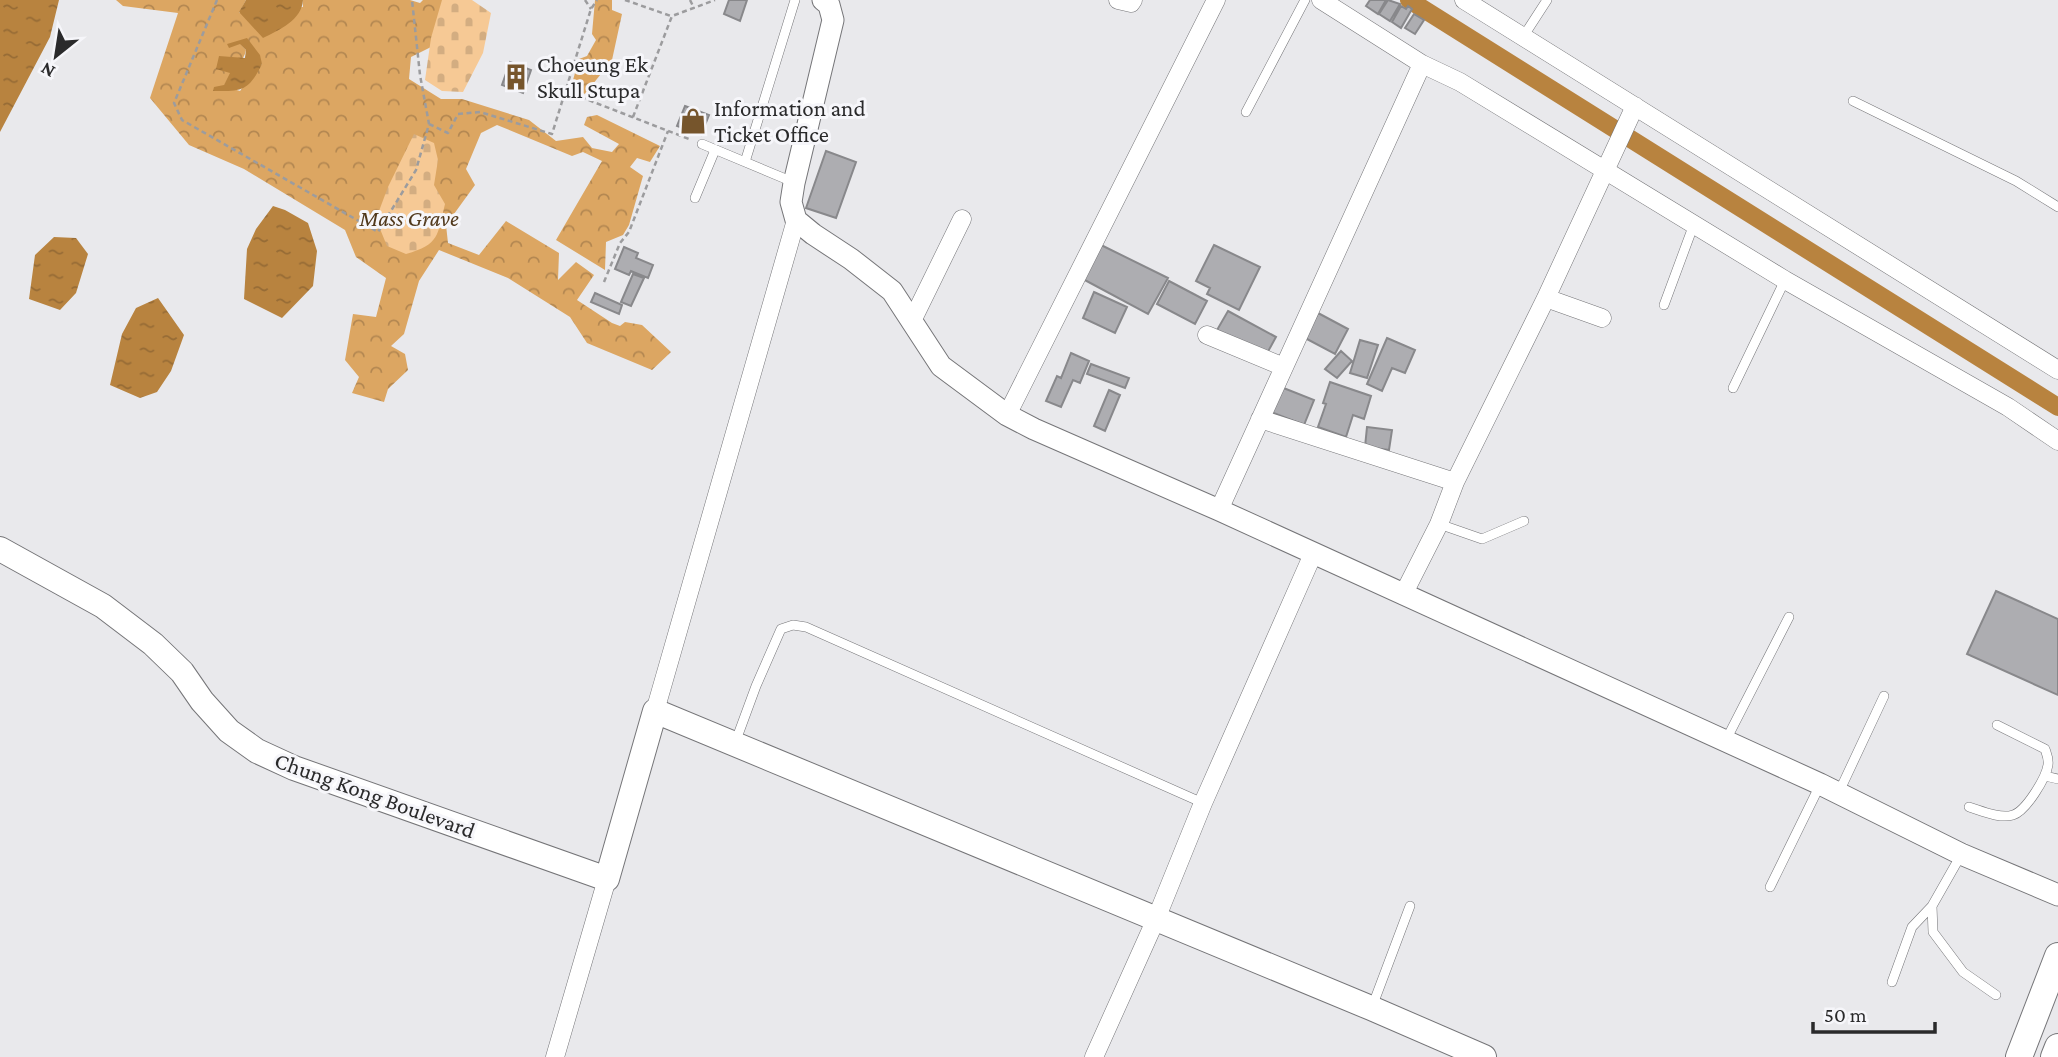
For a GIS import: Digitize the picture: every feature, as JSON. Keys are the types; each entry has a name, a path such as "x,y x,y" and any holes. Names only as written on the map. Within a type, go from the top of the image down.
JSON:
{"main road":[{"name":"Chung Kong Boulevard","path":"0,549 103,606 153,644 182,672 202,701 229,731 257,751 294,768 607,879"},
{"path":"607,879 655,710 1484,1057"},
{"path":"2019,1057 2056,967"},
{"path":"2054,1057 2058,1047"}],"street":[{"path":"655,710 796,220 791,202 794,183 833,20 829,5 823,0"},
{"path":"1118,0 1131,4 1133,0"},
{"path":"1007,415 1216,0"},
{"path":"1321,0 1422,64 1460,82 1785,280 2007,407 2058,441"},
{"path":"1464,0 1523,37 1632,114 2058,370"},
{"path":"1219,510 1422,64"},
{"path":"1403,595 1632,114"},
{"path":"912,321 962,219"},
{"path":"796,220 851,258 892,291 942,366 1007,415 1830,788 1961,854 2058,895"},
{"path":"1546,298 1602,318"},
{"path":"1207,335 1284,367"},
{"path":"1260,419 1455,482"},
{"path":"1094,1057 1313,554"},
{"path":"555,1057 607,879"}],"lane":[{"path":"745,162 795,0"},
{"path":"1246,112 1305,0"},
{"path":"1523,37 1547,0"},
{"path":"1853,101 2016,181 2058,207"},
{"path":"702,144 794,183"},
{"path":"695,198 715,149"},
{"path":"1664,305 1694,224"},
{"path":"1734,388 1785,280"},
{"path":"1439,524 1482,539 1524,521"},
{"path":"1725,741 1789,617"},
{"path":"735,744 781,629 793,625 806,627 1203,803"},
{"path":"1770,887 1884,696"},
{"path":"1969,807 2004,816 2015,814 2023,809 2045,776 2049,761 2045,749 1997,724"},
{"path":"2045,776 2058,779"},
{"path":"1892,982 1912,927 1932,906 1961,854"},
{"path":"1371,1008 1410,906"},
{"path":"1932,906 1933,932 1963,972 1996,995"}],"path":[{"path":"217,0 174,103 182,120 378,233 416,170 429,124 420,75 412,0"},
{"path":"585,0 591,9"},
{"path":"429,124 448,133 458,114 480,112 552,134 591,9 597,0"},
{"path":"625,0 672,16 715,0"},
{"path":"690,0 694,8"},
{"path":"633,117 672,16"},
{"path":"565,91 702,144"},
{"path":"604,282 620,243 629,232 668,131"}],"green space":[{"path":"116,0 246,0 239,13 303,7 303,0 410,0 420,3 423,0 449,0 435,45 411,57 409,79 441,99 462,99 529,120 556,141 583,137 592,148 612,152 619,144 584,125 587,117 597,115 660,146 650,162 637,158 630,167 643,176 629,225 623,235 606,242 605,270 556,240 602,161 583,152 572,156 497,125 481,133 466,169 475,185 446,225 448,243 479,255 506,221 559,253 558,280 576,262 594,275 577,300 612,323 620,326 625,322 642,325 671,352 652,370 587,343 570,317 508,278 439,250 419,281 404,334 391,346 405,354 408,370 388,389 384,402 352,393 359,377 345,360 353,314 376,317 386,278 356,257 345,230 244,169 189,145 150,98 178,13 123,6","holes":["240,44 262,64 240,91 224,86 245,54 246,50"]},
{"path":"442,0 472,0 491,13 483,53 463,92 442,91 425,80 431,38"},
{"path":"595,0 612,0 612,10 622,14 612,60 585,94 571,87 579,59 587,56 596,40 592,34"},
{"name":"Mass Grave","path":"414,134 434,143 438,160 434,185 445,204 435,237 425,246 406,254 387,246 376,219 388,187"}],"water":[{"path":"0,0 59,0 50,37 0,132"},
{"path":"246,0 303,0 294,19 263,38 239,12"},
{"path":"247,38 260,55 262,64 253,80 238,90 213,91 214,87 224,85 230,73 216,69 219,56 245,58 246,50 240,44 229,48 227,44"},
{"path":"273,206 308,223 317,251 313,286 282,318 244,299 247,249 256,229"},
{"path":"54,237 76,238 88,254 76,293 60,310 29,299 35,255"},
{"path":"158,298 184,335 171,371 157,392 140,398 110,385 122,334 136,308"}],"building":[{"path":"729,0 747,0 740,21 724,14"},
{"path":"1370,0 1386,0 1378,14 1366,6"},
{"path":"1388,0 1400,4 1390,21 1379,14"},
{"path":"1401,6 1412,9 1401,28 1392,22"},
{"path":"1414,14 1424,20 1415,34 1405,28"},
{"name":"Choeung Ek Skull Stupa","path":"510,62 531,70 523,93 502,85"},
{"name":"Information and Ticket Office","path":"685,106 709,115 701,135 677,126"},
{"path":"826,151 856,162 836,218 806,208"},
{"path":"1099,244 1168,278 1148,314 1081,278"},
{"path":"1214,245 1260,267 1239,310 1207,294 1210,288 1196,281"},
{"path":"624,247 638,253 636,258 653,265 648,278 631,271 629,275 615,269"},
{"path":"633,274 644,278 631,306 621,302"},
{"path":"1169,281 1207,301 1195,324 1157,304"},
{"path":"1094,292 1127,307 1115,333 1083,318"},
{"path":"595,293 622,305 619,314 591,302"},
{"path":"1228,311 1276,337 1265,357 1217,330"},
{"path":"1318,313 1348,329 1335,354 1305,338"},
{"path":"1387,338 1415,350 1405,373 1392,368 1382,391 1367,384"},
{"path":"1360,340 1378,345 1367,378 1350,373"},
{"path":"1341,351 1352,361 1337,378 1325,369"},
{"path":"1071,353 1089,361 1080,383 1073,380 1061,407 1046,401 1057,376 1061,378"},
{"path":"1091,364 1129,378 1125,388 1087,374"},
{"path":"1330,382 1371,396 1364,419 1353,415 1346,437 1318,427"},
{"path":"1281,387 1314,400 1304,425 1271,412"},
{"path":"1109,390 1120,395 1105,431 1094,426"},
{"path":"1367,427 1392,430 1389,450 1365,447"},
{"path":"1996,591 2058,619 2058,695 1967,654"}],"waterway":[{"path":"1409,0 2058,407"}],"place":[{"name":"Choeung Ek Skull Stupa","path":"516,77"},
{"name":"Information and Ticket Office","path":"693,121"}]}
